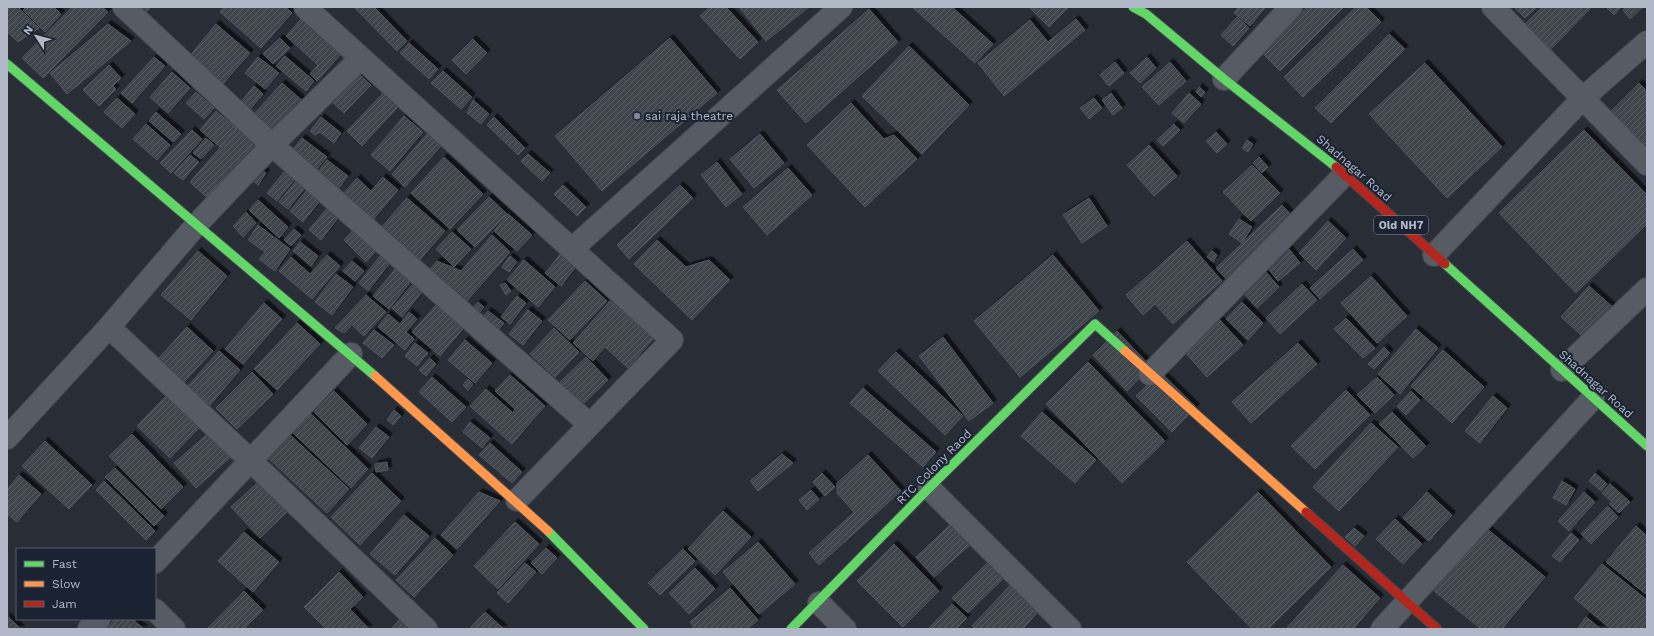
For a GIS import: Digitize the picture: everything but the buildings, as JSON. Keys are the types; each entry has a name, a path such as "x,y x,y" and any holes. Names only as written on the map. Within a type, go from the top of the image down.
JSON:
{"street":[{"path":"124,7 272,145 589,424"},
{"path":"305,7 360,59 672,340 517,500"},
{"path":"572,249 841,7"},
{"name":"Shadnagar Road","path":"1133,7 1143,10 1224,79 1345,174 1647,446"},
{"path":"1224,79 1291,7"},
{"path":"1493,7 1647,164"},
{"path":"1434,255 1583,98 1647,42"},
{"path":"7,438 109,327 198,223 272,145 360,59"},
{"path":"7,64 198,223 351,354 517,500 606,587 644,629"},
{"path":"1345,174 1150,374 1437,629"},
{"path":"1562,370 1647,289"},
{"name":"RTC Colony Raod","path":"791,629 929,488 1094,324 1150,374"},
{"path":"109,327 426,629"},
{"path":"156,561 351,354"},
{"path":"1382,629 1593,398"},
{"path":"929,488 1070,629"},
{"path":"818,603 845,629"},
{"path":"156,611 174,629"},
{"path":"89,629 98,620"}],"traffic: fast":[{"path":"1133,7 1146,14 1224,79 1336,167"},
{"path":"7,64 375,376"},
{"path":"1445,264 1647,446"},
{"path":"791,629 929,488 1095,324 1125,351"},
{"path":"548,531 644,629"}],"traffic: slow":[{"path":"1125,351 1306,512"},
{"path":"375,376 548,531"}],"traffic: jam":[{"path":"1336,167 1445,264"},
{"path":"1306,512 1437,629"}],"place":[{"name":"sai raja theatre","path":"637,116"}]}
